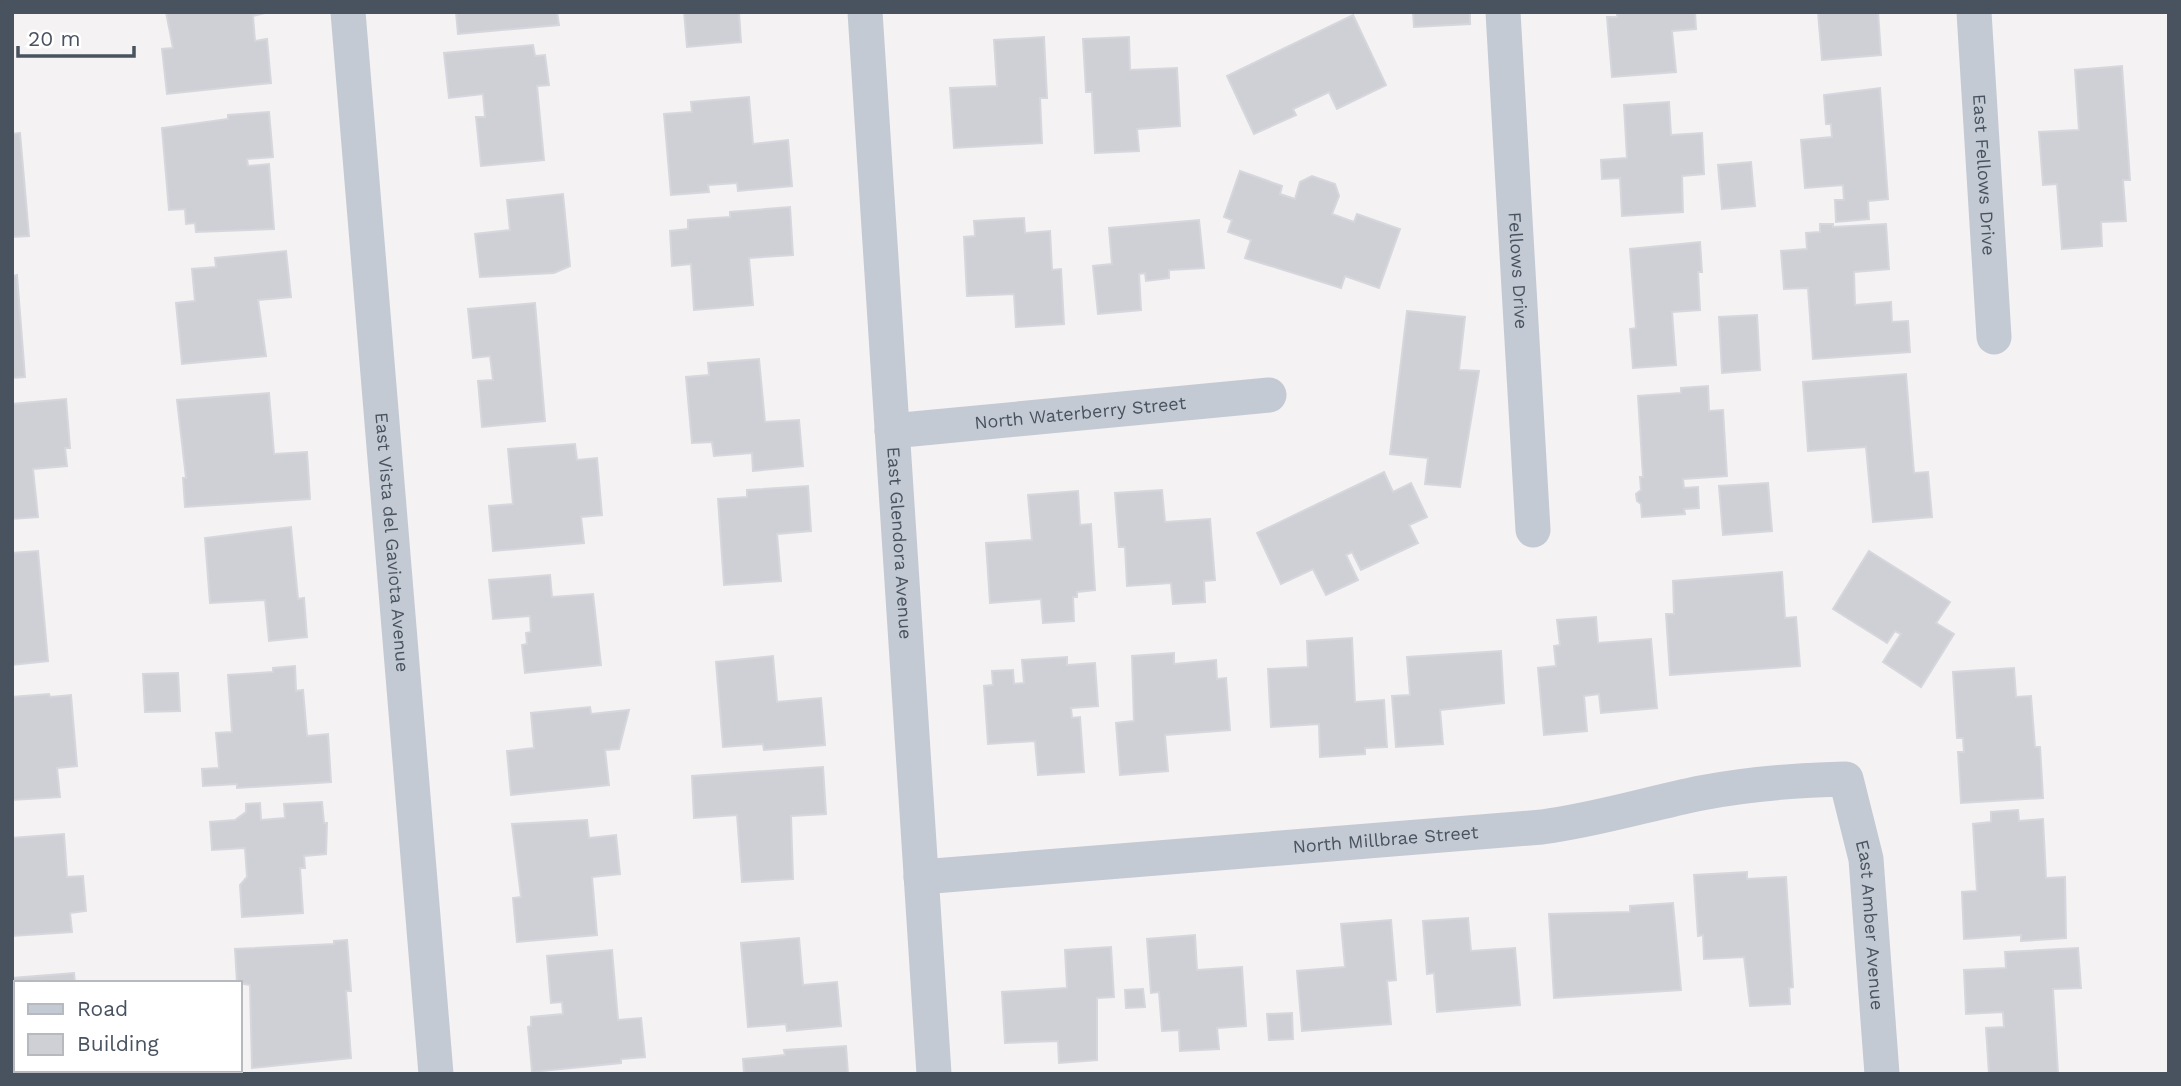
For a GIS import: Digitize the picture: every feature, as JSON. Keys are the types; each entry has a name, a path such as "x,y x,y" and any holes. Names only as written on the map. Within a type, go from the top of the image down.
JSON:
{"street":[{"name":"East Vista del Gaviota Avenue","path":"348,12 436,1074"},
{"name":"East Glendora Avenue","path":"865,12 934,1074"},
{"name":"Fellows Drive","path":"1503,12 1532,530"},
{"name":"East Fellows Drive","path":"1974,12 1994,337"},
{"name":"North Waterberry Street","path":"892,431 1269,395"},
{"name":"North Millbrae Street","path":"921,877 1542,827 1595,820 1714,791 1794,781 1846,779"},
{"name":"East Amber Avenue","path":"1846,779 1866,859 1882,1074"}],"building":[{"path":"166,12 269,12 253,16 255,41 267,39 271,83 167,94 162,49 173,48"},
{"path":"456,12 557,12 559,25 458,34"},
{"path":"684,12 739,12 741,42 687,47"},
{"path":"1413,12 1470,12 1470,24 1414,27"},
{"path":"1617,12 1695,12 1696,29 1672,31 1676,72 1612,77 1607,17 1617,17"},
{"path":"1818,12 1878,12 1881,55 1822,60"},
{"path":"1353,15 1386,85 1337,109 1329,92 1293,109 1296,115 1254,134 1227,76"},
{"path":"1044,37 1047,98 1040,98 1042,143 954,148 950,88 997,86 994,40"},
{"path":"1129,37 1130,70 1177,68 1180,126 1137,129 1139,151 1095,153 1092,92 1086,92 1083,39"},
{"path":"533,45 535,56 545,55 549,85 537,86 544,160 481,166 476,117 485,117 483,94 449,98 444,53"},
{"path":"2122,66 2130,180 2123,180 2126,221 2101,222 2102,246 2062,249 2057,184 2043,185 2039,132 2079,130 2075,70"},
{"path":"1880,88 1888,199 1868,201 1869,219 1836,222 1835,200 1844,200 1843,185 1805,188 1801,140 1832,137 1831,124 1826,124 1824,95"},
{"path":"749,97 753,144 788,140 792,186 738,191 737,183 708,185 709,192 671,195 664,114 692,112 691,102"},
{"path":"1669,102 1671,135 1702,133 1704,174 1682,176 1683,212 1622,216 1620,178 1602,179 1601,160 1627,158 1624,105"},
{"path":"269,112 273,157 247,159 248,166 269,164 274,229 196,232 195,223 186,224 185,209 169,210 162,128 228,119 228,115"},
{"path":"20,133 29,236 12,237 12,134"},
{"path":"1751,162 1755,206 1722,209 1718,165"},
{"path":"1240,171 1282,186 1280,194 1295,199 1300,182 1312,176 1335,184 1339,196 1332,214 1354,222 1357,214 1400,229 1379,288 1345,276 1341,288 1245,258 1251,240 1228,232 1232,220 1224,217"},
{"path":"563,194 570,266 554,273 480,277 475,234 510,230 507,200"},
{"path":"790,207 793,255 749,258 753,305 694,310 691,264 672,266 670,231 688,229 688,220 730,217 730,212"},
{"path":"1024,218 1025,233 1050,231 1052,270 1061,269 1064,324 1016,327 1014,294 967,296 964,237 975,236 974,221"},
{"path":"1199,220 1204,268 1169,270 1169,278 1146,281 1145,273 1139,274 1141,310 1098,314 1093,266 1112,264 1109,228"},
{"path":"1820,224 1833,224 1833,227 1886,224 1889,269 1854,272 1855,305 1891,302 1892,322 1908,321 1910,352 1813,359 1808,288 1784,289 1781,251 1807,249 1806,233 1820,232"},
{"path":"1700,242 1700,310 1672,312 1676,365 1633,368 1630,329 1636,328 1630,249"},
{"path":"286,251 291,297 258,300 266,356 182,364 176,303 195,301 192,269 216,267 215,258"},
{"path":"17,275 25,377 12,378 12,276"},
{"path":"535,303 545,421 482,427 478,381 493,380 490,356 473,358 468,309"},
{"path":"1407,311 1465,317 1459,370 1479,371 1460,487 1425,484 1428,458 1390,454"},
{"path":"1757,315 1760,370 1722,373 1719,317"},
{"path":"759,359 765,422 799,420 803,466 753,471 752,453 714,456 712,442 692,443 686,377 709,375 708,363"},
{"path":"1906,374 1914,473 1928,472 1932,517 1873,522 1866,447 1808,451 1803,382"},
{"path":"1708,386 1709,411 1723,410 1727,476 1683,479 1684,488 1698,487 1699,508 1684,509 1685,514 1642,517 1641,504 1637,501 1636,494 1641,490 1640,477 1643,477 1638,396 1681,393 1681,388"},
{"path":"269,393 274,454 307,452 310,499 185,507 183,478 186,478 177,400"},
{"path":"66,399 70,448 65,448 67,466 33,469 38,517 12,519 12,404"},
{"path":"575,444 577,460 597,458 602,515 581,517 584,543 493,551 489,506 513,504 508,449"},
{"path":"1384,472 1393,492 1411,483 1427,517 1409,525 1418,543 1361,570 1352,552 1346,555 1358,580 1326,595 1313,569 1281,584 1257,533"},
{"path":"1768,483 1772,531 1723,535 1719,486"},
{"path":"808,486 811,531 777,534 781,581 724,585 718,499 747,497 747,490"},
{"path":"1162,490 1165,522 1210,519 1215,580 1204,581 1205,602 1173,604 1171,583 1127,586 1125,547 1119,547 1115,493"},
{"path":"1078,491 1080,525 1091,524 1095,590 1077,592 1077,597 1073,597 1074,621 1043,623 1041,599 990,603 986,543 1032,540 1028,495"},
{"path":"291,527 298,599 304,598 307,637 269,641 265,600 210,603 205,538"},
{"path":"38,551 48,661 12,665 12,553"},
{"path":"1869,551 1950,602 1936,623 1954,634 1921,687 1883,662 1901,634 1895,631 1887,643 1833,609"},
{"path":"1782,572 1785,618 1796,617 1800,666 1670,675 1666,614 1674,614 1673,581"},
{"path":"550,575 552,597 593,594 601,665 525,673 522,645 527,644 526,633 531,632 530,616 493,619 489,580"},
{"path":"1596,617 1598,643 1651,639 1657,708 1601,713 1599,694 1584,696 1587,731 1544,735 1538,668 1556,666 1554,646 1560,645 1557,620"},
{"path":"1352,638 1355,702 1384,700 1387,747 1365,748 1365,754 1320,757 1319,724 1271,727 1268,669 1308,667 1307,641"},
{"path":"1501,651 1504,703 1440,710 1443,744 1396,747 1392,696 1410,695 1407,657"},
{"path":"1174,653 1174,664 1216,660 1217,679 1226,678 1230,730 1165,735 1168,771 1120,775 1116,723 1134,721 1132,656"},
{"path":"773,656 777,702 821,698 825,745 764,750 763,744 723,747 716,662"},
{"path":"1067,657 1067,665 1095,663 1098,706 1071,708 1072,718 1080,717 1084,772 1038,775 1035,741 988,744 984,686 993,685 992,671 1013,670 1014,684 1024,683 1022,660"},
{"path":"295,666 296,691 303,690 307,736 328,734 331,782 237,788 237,784 203,786 202,769 219,768 216,733 232,732 228,675 273,672 273,668"},
{"path":"2014,668 2016,697 2031,696 2035,747 2040,747 2043,798 1961,803 1958,752 1964,752 1963,738 1957,738 1953,672"},
{"path":"178,673 180,711 145,712 143,674"},
{"path":"49,694 50,697 71,695 77,766 57,768 60,797 12,800 12,697"},
{"path":"590,707 591,714 629,710 619,749 605,750 609,785 511,795 507,751 534,748 531,713"},
{"path":"823,767 826,814 791,816 793,879 742,882 737,815 694,818 692,776"},
{"path":"322,802 324,823 327,823 326,854 304,856 305,868 300,868 303,913 242,917 240,885 247,877 245,848 212,850 210,822 235,820 246,812 246,804 260,803 261,820 285,818 284,804"},
{"path":"2018,810 2019,821 2043,819 2046,878 2065,877 2066,938 2021,941 2021,935 1964,939 1962,892 1977,891 1973,824 1991,822 1991,812"},
{"path":"587,820 589,838 616,835 620,874 592,877 597,935 517,942 513,898 521,897 512,824"},
{"path":"64,834 67,877 83,876 86,911 70,913 72,932 12,936 12,838"},
{"path":"1747,872 1747,879 1786,877 1793,987 1789,988 1790,1004 1750,1006 1744,957 1704,959 1703,935 1698,936 1694,875"},
{"path":"1673,903 1681,990 1554,998 1549,914 1630,912 1630,906"},
{"path":"1468,918 1471,951 1515,948 1520,1005 1437,1012 1434,973 1427,974 1423,921"},
{"path":"1391,920 1396,980 1387,981 1391,1024 1302,1031 1297,971 1345,967 1341,924"},
{"path":"1195,935 1197,970 1242,967 1246,1026 1217,1028 1219,1049 1180,1051 1179,1030 1162,1031 1159,992 1151,993 1147,939"},
{"path":"799,938 803,985 837,982 841,1026 787,1031 786,1024 748,1027 741,943"},
{"path":"347,940 351,991 346,991 351,1058 252,1068 250,985 237,981 235,949 334,944 334,941"},
{"path":"1111,947 1114,997 1097,998 1097,1060 1059,1063 1058,1041 1005,1043 1002,992 1067,988 1065,950"},
{"path":"2078,948 2081,988 2053,989 2058,1074 1989,1074 1986,1028 2004,1027 2003,1012 1966,1014 1964,970 2006,968 2005,952"},
{"path":"612,950 618,1020 641,1018 645,1057 621,1059 621,1063 532,1072 528,1027 531,1026 531,1017 563,1014 562,1002 551,1003 547,956"},
{"path":"74,973 75,981 14,981 14,1072 82,1074 12,1074 12,978"},
{"path":"1143,989 1145,1007 1126,1008 1125,990"},
{"path":"1292,1013 1293,1039 1269,1040 1267,1014"},
{"path":"846,1046 848,1074 744,1074 743,1059 785,1055 784,1050"}]}
